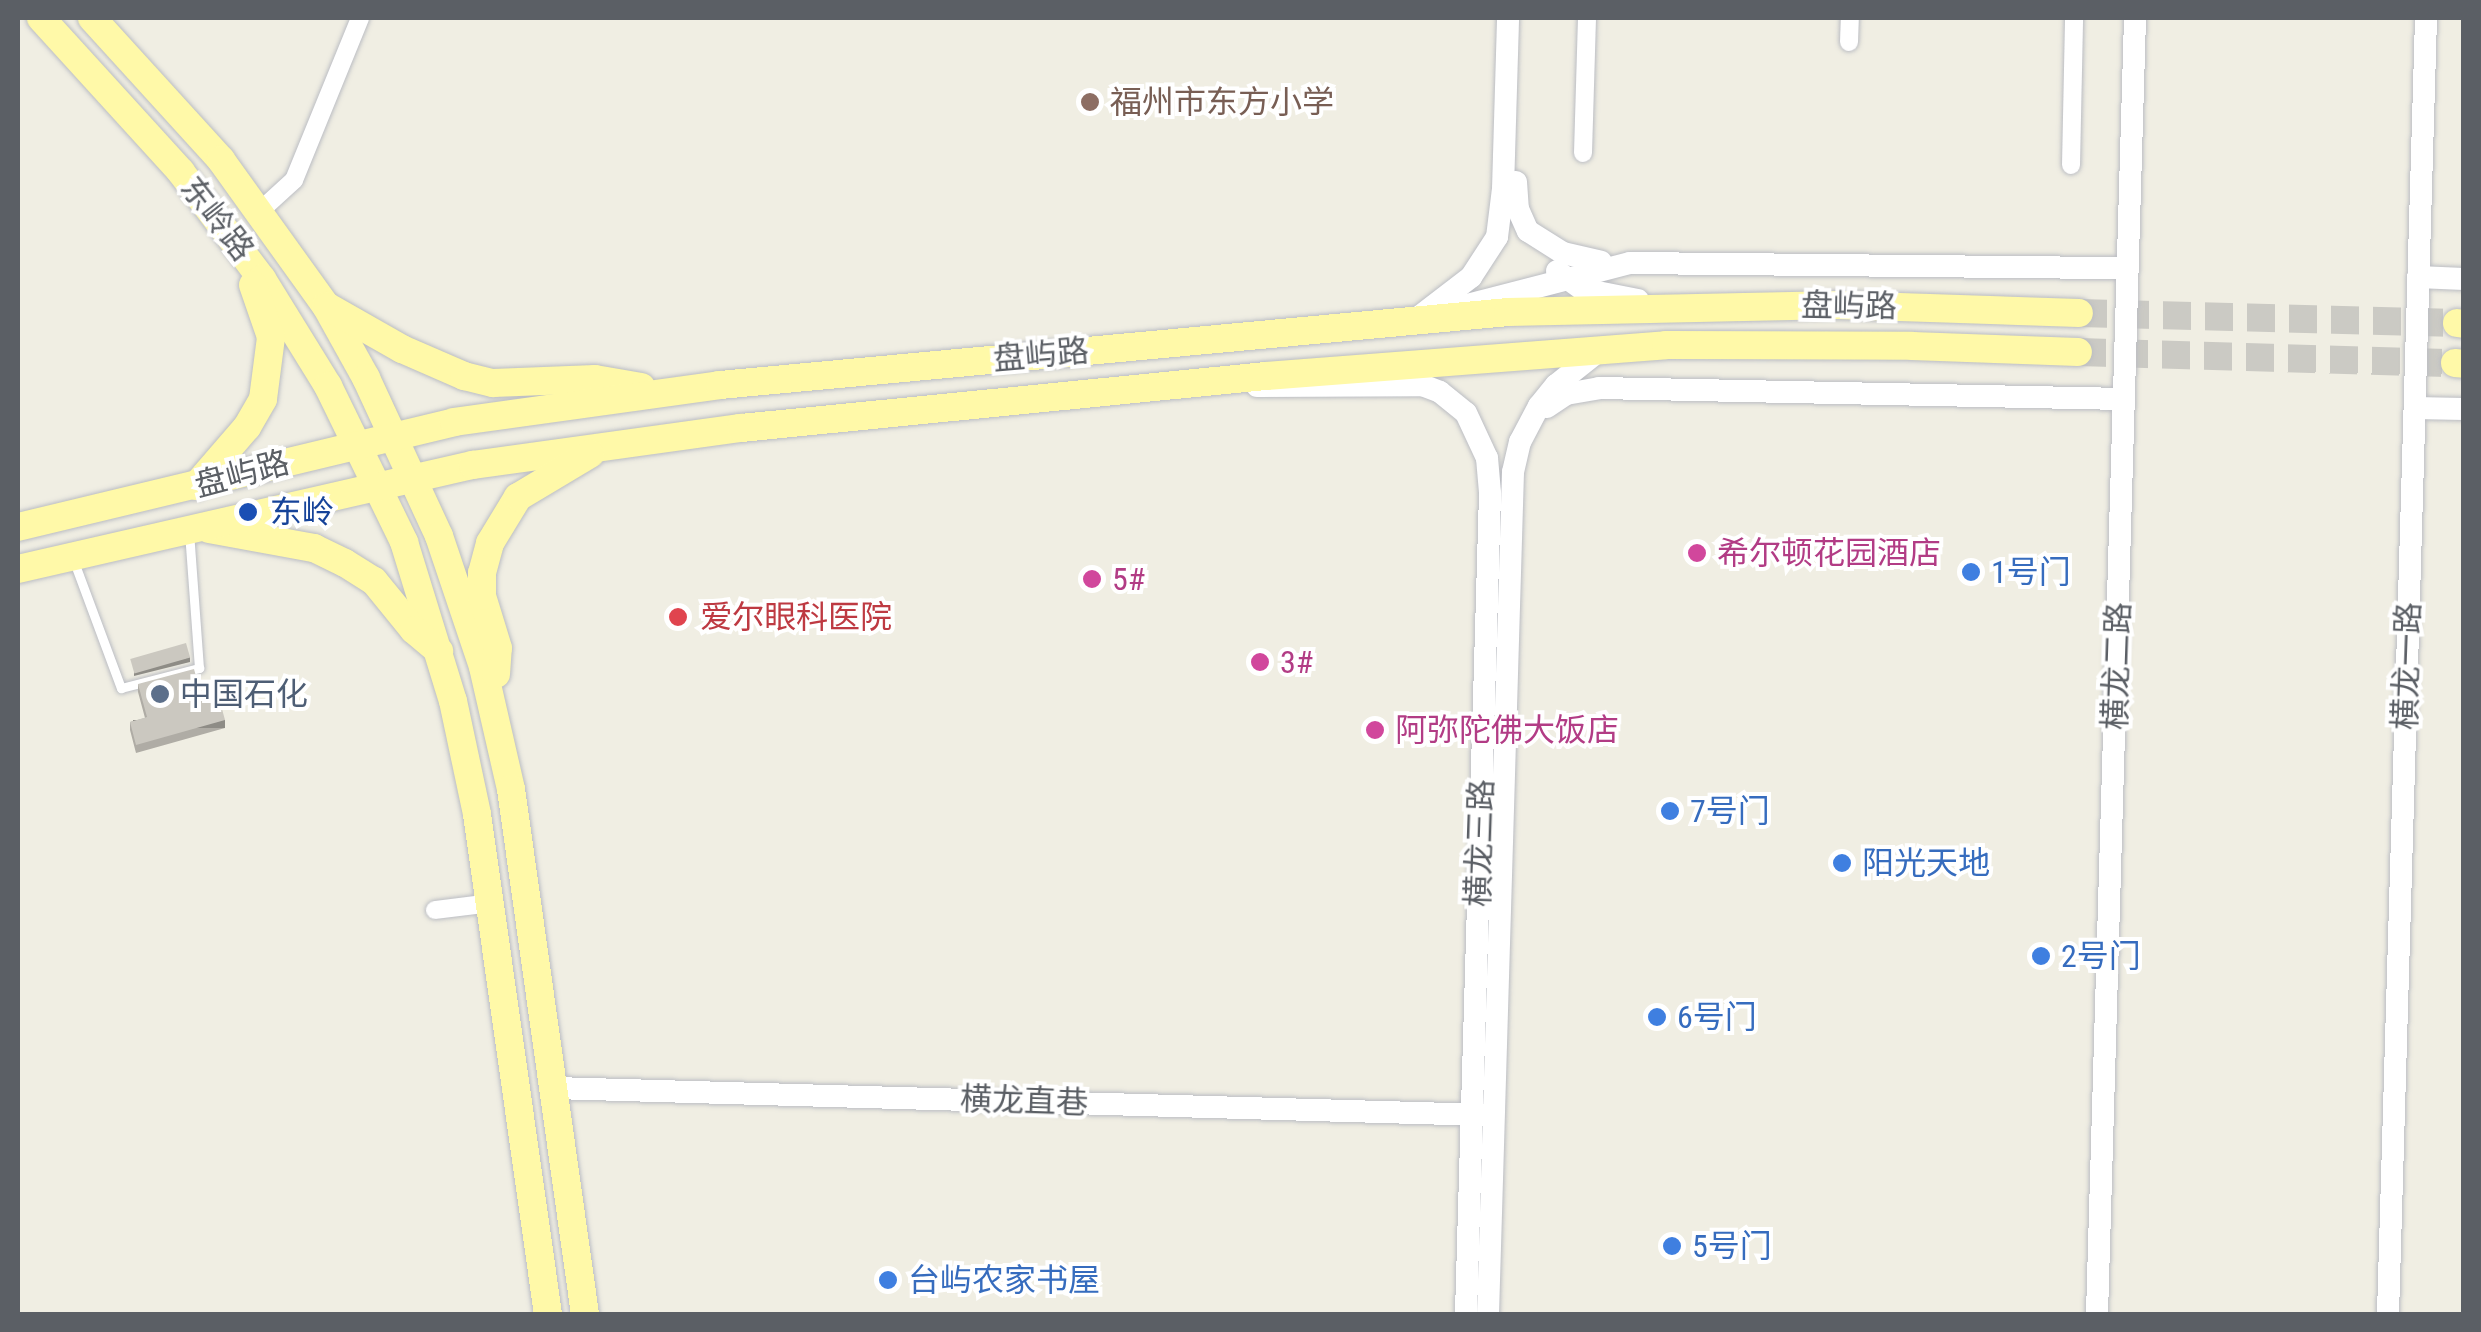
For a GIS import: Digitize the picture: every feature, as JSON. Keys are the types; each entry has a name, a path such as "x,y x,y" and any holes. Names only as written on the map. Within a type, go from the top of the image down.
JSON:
{"main road":[{"name":"东岭路","path":"41,18 181,172 242,250 314,362 359,445 404,542 439,651 467,758 548,1314"},
{"name":"东岭路","path":"92,18 199,133 260,211 326,306 394,435 454,574 494,710"},
{"path":"196,486 246,428 263,398 270,363 271,337 242,250"},
{"name":"盘屿路","path":"18,527 394,435 667,391 1508,312 1839,305 2079,313"},
{"path":"326,306 402,349 464,376 537,384 595,379 667,391"},
{"name":"盘屿路","path":"18,569 378,485 609,444 1198,382 1600,350 1787,344 2078,352"},
{"path":"586,1314 511,789 494,710 498,648 482,596 482,574 495,530 518,497 609,444"},
{"path":"193,528 314,548 346,563 374,581 414,630 439,651"}],"street":[{"path":"260,211 294,180 360,18"},
{"path":"1414,320 1471,277 1496,237 1503,189 1508,18"},
{"path":"1521,18 1516,191 1520,218 1563,277 1594,293 1686,307"},
{"path":"1583,153 1587,18"},
{"path":"1850,18 1850,42"},
{"path":"2070,165 2074,18"},
{"name":"横龙二路","path":"2097,1314 2134,18"},
{"name":"横龙一路","path":"2388,1314 2426,18"},
{"path":"1528,231 1576,258 1630,263 2128,268"},
{"path":"1414,320 1563,277 1630,263"},
{"path":"2418,277 2464,278"},
{"name":"横龙三路","path":"1466,1314 1483,1115 1516,456 1526,427 1556,385 1600,350"},
{"name":"横龙三路","path":"1198,382 1291,388 1422,385 1440,392 1466,413 1482,439 1490,494 1483,1115 1488,1314"},
{"path":"1526,427 1566,394 1598,388 2124,400"},
{"path":"2415,408 2464,409"},
{"path":"434,910 491,903"},
{"name":"横龙直巷","path":"554,1088 1483,1115"}],"lane":[{"path":"72,556 120,688 199,668 193,528"}],"building":[{"path":"186,643 190,657 134,673 130,659"},
{"path":"194,669 203,702 219,698 225,720 136,745 130,722 147,717 138,684"}],"tunnel":[{"path":"2079,313 2457,323"},
{"path":"2078,352 2455,363"}],"place":[{"name":"福州市东方小学","path":"1090,102"},
{"name":"东岭","path":"248,512"},
{"name":"希尔顿花园酒店","path":"1697,553"},
{"name":"1号门","path":"1971,572"},
{"name":"5#","path":"1092,579"},
{"name":"爱尔眼科医院","path":"678,617"},
{"name":"3#","path":"1260,662"},
{"name":"中国石化","path":"160,694"},
{"name":"阿弥陀佛大饭店","path":"1375,730"},
{"name":"7号门","path":"1670,811"},
{"name":"阳光天地","path":"1842,863"},
{"name":"2号门","path":"2041,956"},
{"name":"6号门","path":"1657,1017"},
{"name":"5号门","path":"1672,1246"},
{"name":"台屿农家书屋","path":"888,1280"}]}
